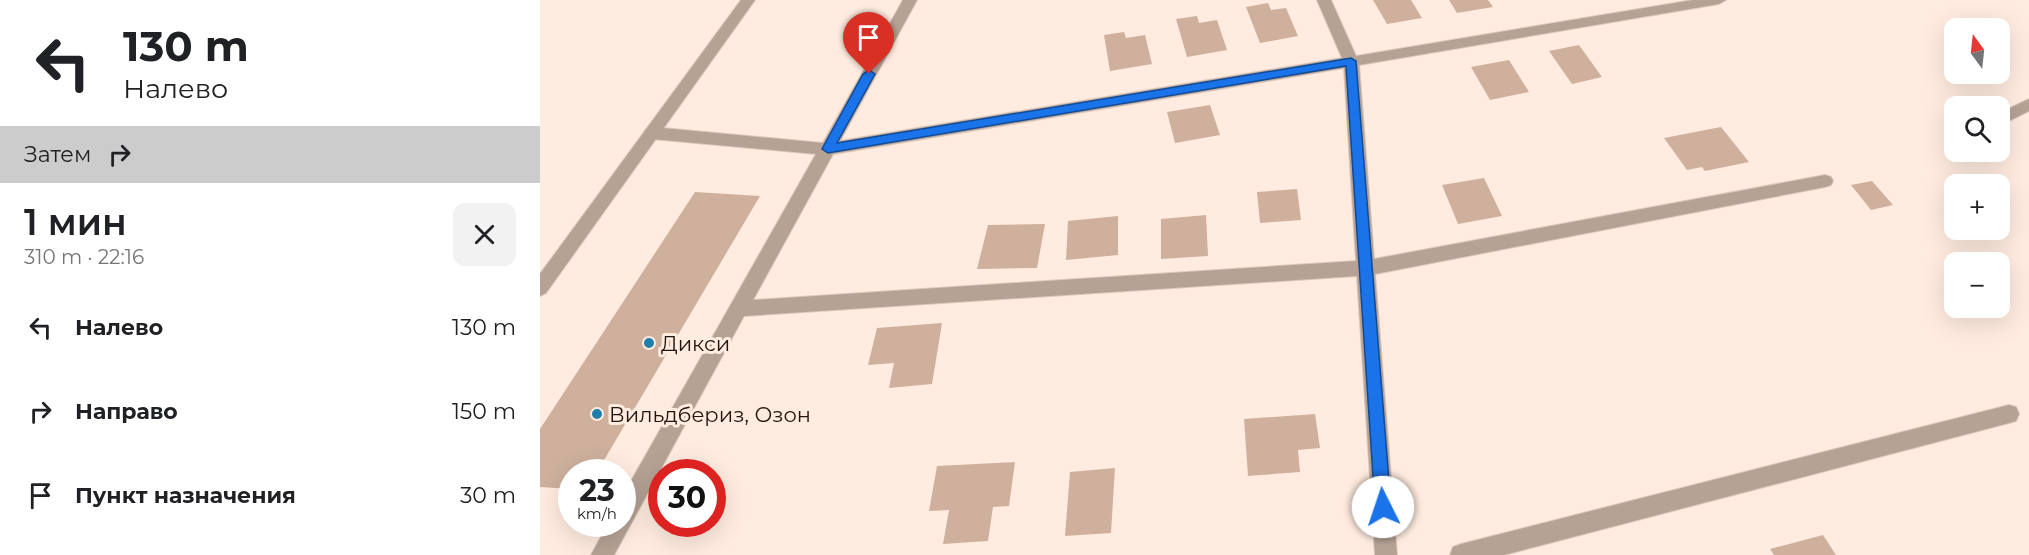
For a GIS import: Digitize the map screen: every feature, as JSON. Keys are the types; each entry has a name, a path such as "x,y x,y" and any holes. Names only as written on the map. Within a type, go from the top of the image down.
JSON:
{"street":[{"path":"540,288 748,0"},
{"path":"636,494 910,0"},
{"path":"1324,0 1351,61 1386,555"},
{"path":"652,133 828,149 1719,0"},
{"path":"2010,114 2029,104"},
{"path":"739,309 1366,268 1825,181"},
{"path":"1461,555 2009,414"},
{"path":"602,555 612,537"}],"building":[{"path":"1373,0 1411,0 1422,18 1387,24"},
{"path":"1449,0 1488,0 1493,7 1457,13"},
{"path":"1268,3 1271,10 1286,8 1298,36 1260,43 1246,7"},
{"path":"1197,16 1199,23 1217,20 1227,50 1187,57 1176,19"},
{"path":"1124,32 1126,38 1145,35 1152,64 1110,71 1104,35"},
{"path":"1579,45 1602,77 1572,84 1549,51"},
{"path":"1509,60 1529,92 1490,100 1471,67"},
{"path":"1210,105 1220,135 1175,143 1167,112"},
{"path":"1721,127 1749,162 1705,171 1702,167 1687,170 1664,138"},
{"path":"1484,178 1502,216 1458,224 1442,185"},
{"path":"1872,181 1893,205 1871,210 1851,185"},
{"path":"1297,189 1301,220 1260,223 1257,192"},
{"path":"695,192 760,196 605,459 558,459 558,488 540,487 540,429"},
{"path":"1206,215 1208,256 1161,259 1161,219"},
{"path":"1118,216 1118,255 1066,260 1068,221"},
{"path":"1045,224 1037,268 977,269 988,225"},
{"path":"942,323 932,384 889,388 894,363 868,365 877,328"},
{"path":"1315,414 1320,448 1298,450 1300,472 1248,476 1244,419"},
{"path":"1015,462 1009,506 993,507 988,541 943,544 949,510 929,511 937,466"},
{"path":"1115,468 1111,533 1065,536 1070,472"},
{"path":"1823,535 1836,555 1774,555 1770,549"}],"place":[{"name":"Дикси","path":"649,343"},
{"name":"Вильдбериз, Озон","path":"597,414"}],"route":[{"path":"869,74 828,149 1351,61 1383,507"}]}
